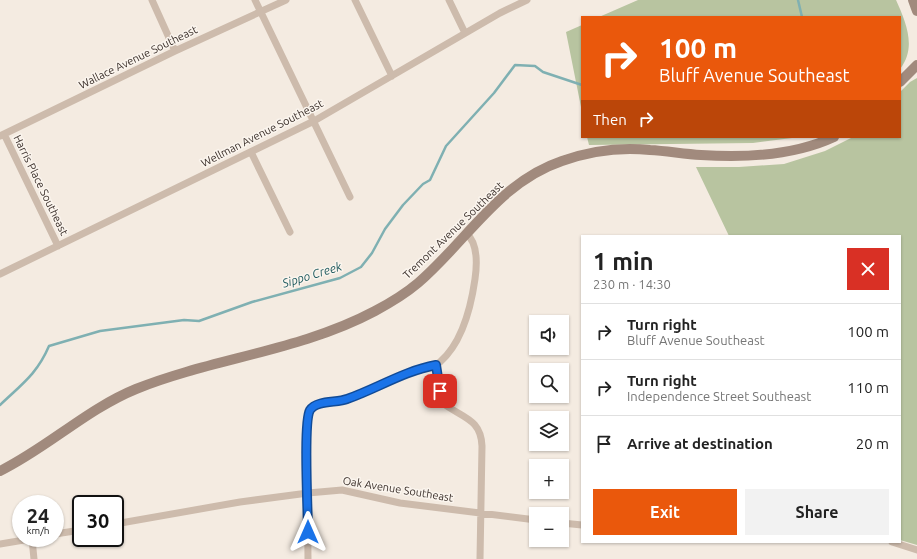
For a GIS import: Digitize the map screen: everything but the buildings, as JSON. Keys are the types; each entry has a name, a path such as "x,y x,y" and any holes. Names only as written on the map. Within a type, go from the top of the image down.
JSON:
{"street":[{"path":"152,0 175,51"},
{"path":"255,0 350,196"},
{"name":"Wallace Avenue Southeast","path":"2,135 260,10 286,0"},
{"path":"355,0 392,76"},
{"path":"449,0 465,33"},
{"name":"Wellman Avenue Southeast","path":"0,274 314,121 500,12 527,0"},
{"path":"913,0 917,11"},
{"path":"901,81 917,65"},
{"name":"Harris Place Southeast","path":"2,135 58,246"},
{"name":"Tremont Avenue Southeast","path":"0,471 122,395 207,366 282,347 324,333 374,311 418,283 492,206 523,180 549,166 574,157 594,153 634,149 700,155 769,154 807,148 832,138"},
{"path":"251,152 290,232"},
{"path":"308,559 307,421 311,409 320,404 347,399 401,375 436,365 442,361 458,339 470,306 476,270 476,256 473,242 466,233"},
{"path":"436,365 440,391 444,404 473,422 480,432 482,446 480,559"},
{"name":"Oak Avenue Southeast","path":"124,522 240,502 308,493 352,491 400,503 529,519"},
{"path":"569,524 581,525"},
{"path":"0,544 12,542"},
{"path":"895,543 917,550"},
{"path":"34,547 34,559"}],"green space":[{"path":"638,0 896,0 906,26 909,44 905,61 901,67 901,16 601,16"},
{"path":"581,25 581,107 566,32"},
{"path":"917,78 917,545 901,540 901,235 729,235 696,167 739,167 784,164 825,151 851,138 901,138 901,91 910,82"},
{"path":"587,138 792,138 753,143 589,145"}],"waterway":[{"name":"Sippo Creek","path":"798,0 802,16"},
{"name":"Sippo Creek","path":"0,405 34,371 49,346 100,331 184,320 199,321 252,302 340,278 361,267 372,253 385,229 403,205 423,184 430,180 446,146 494,93 515,65 535,66 543,72 581,85"}],"route":[{"path":"308,532 307,421 308,414 311,409 320,404 347,399 401,375 424,367 436,365 440,391"}]}
